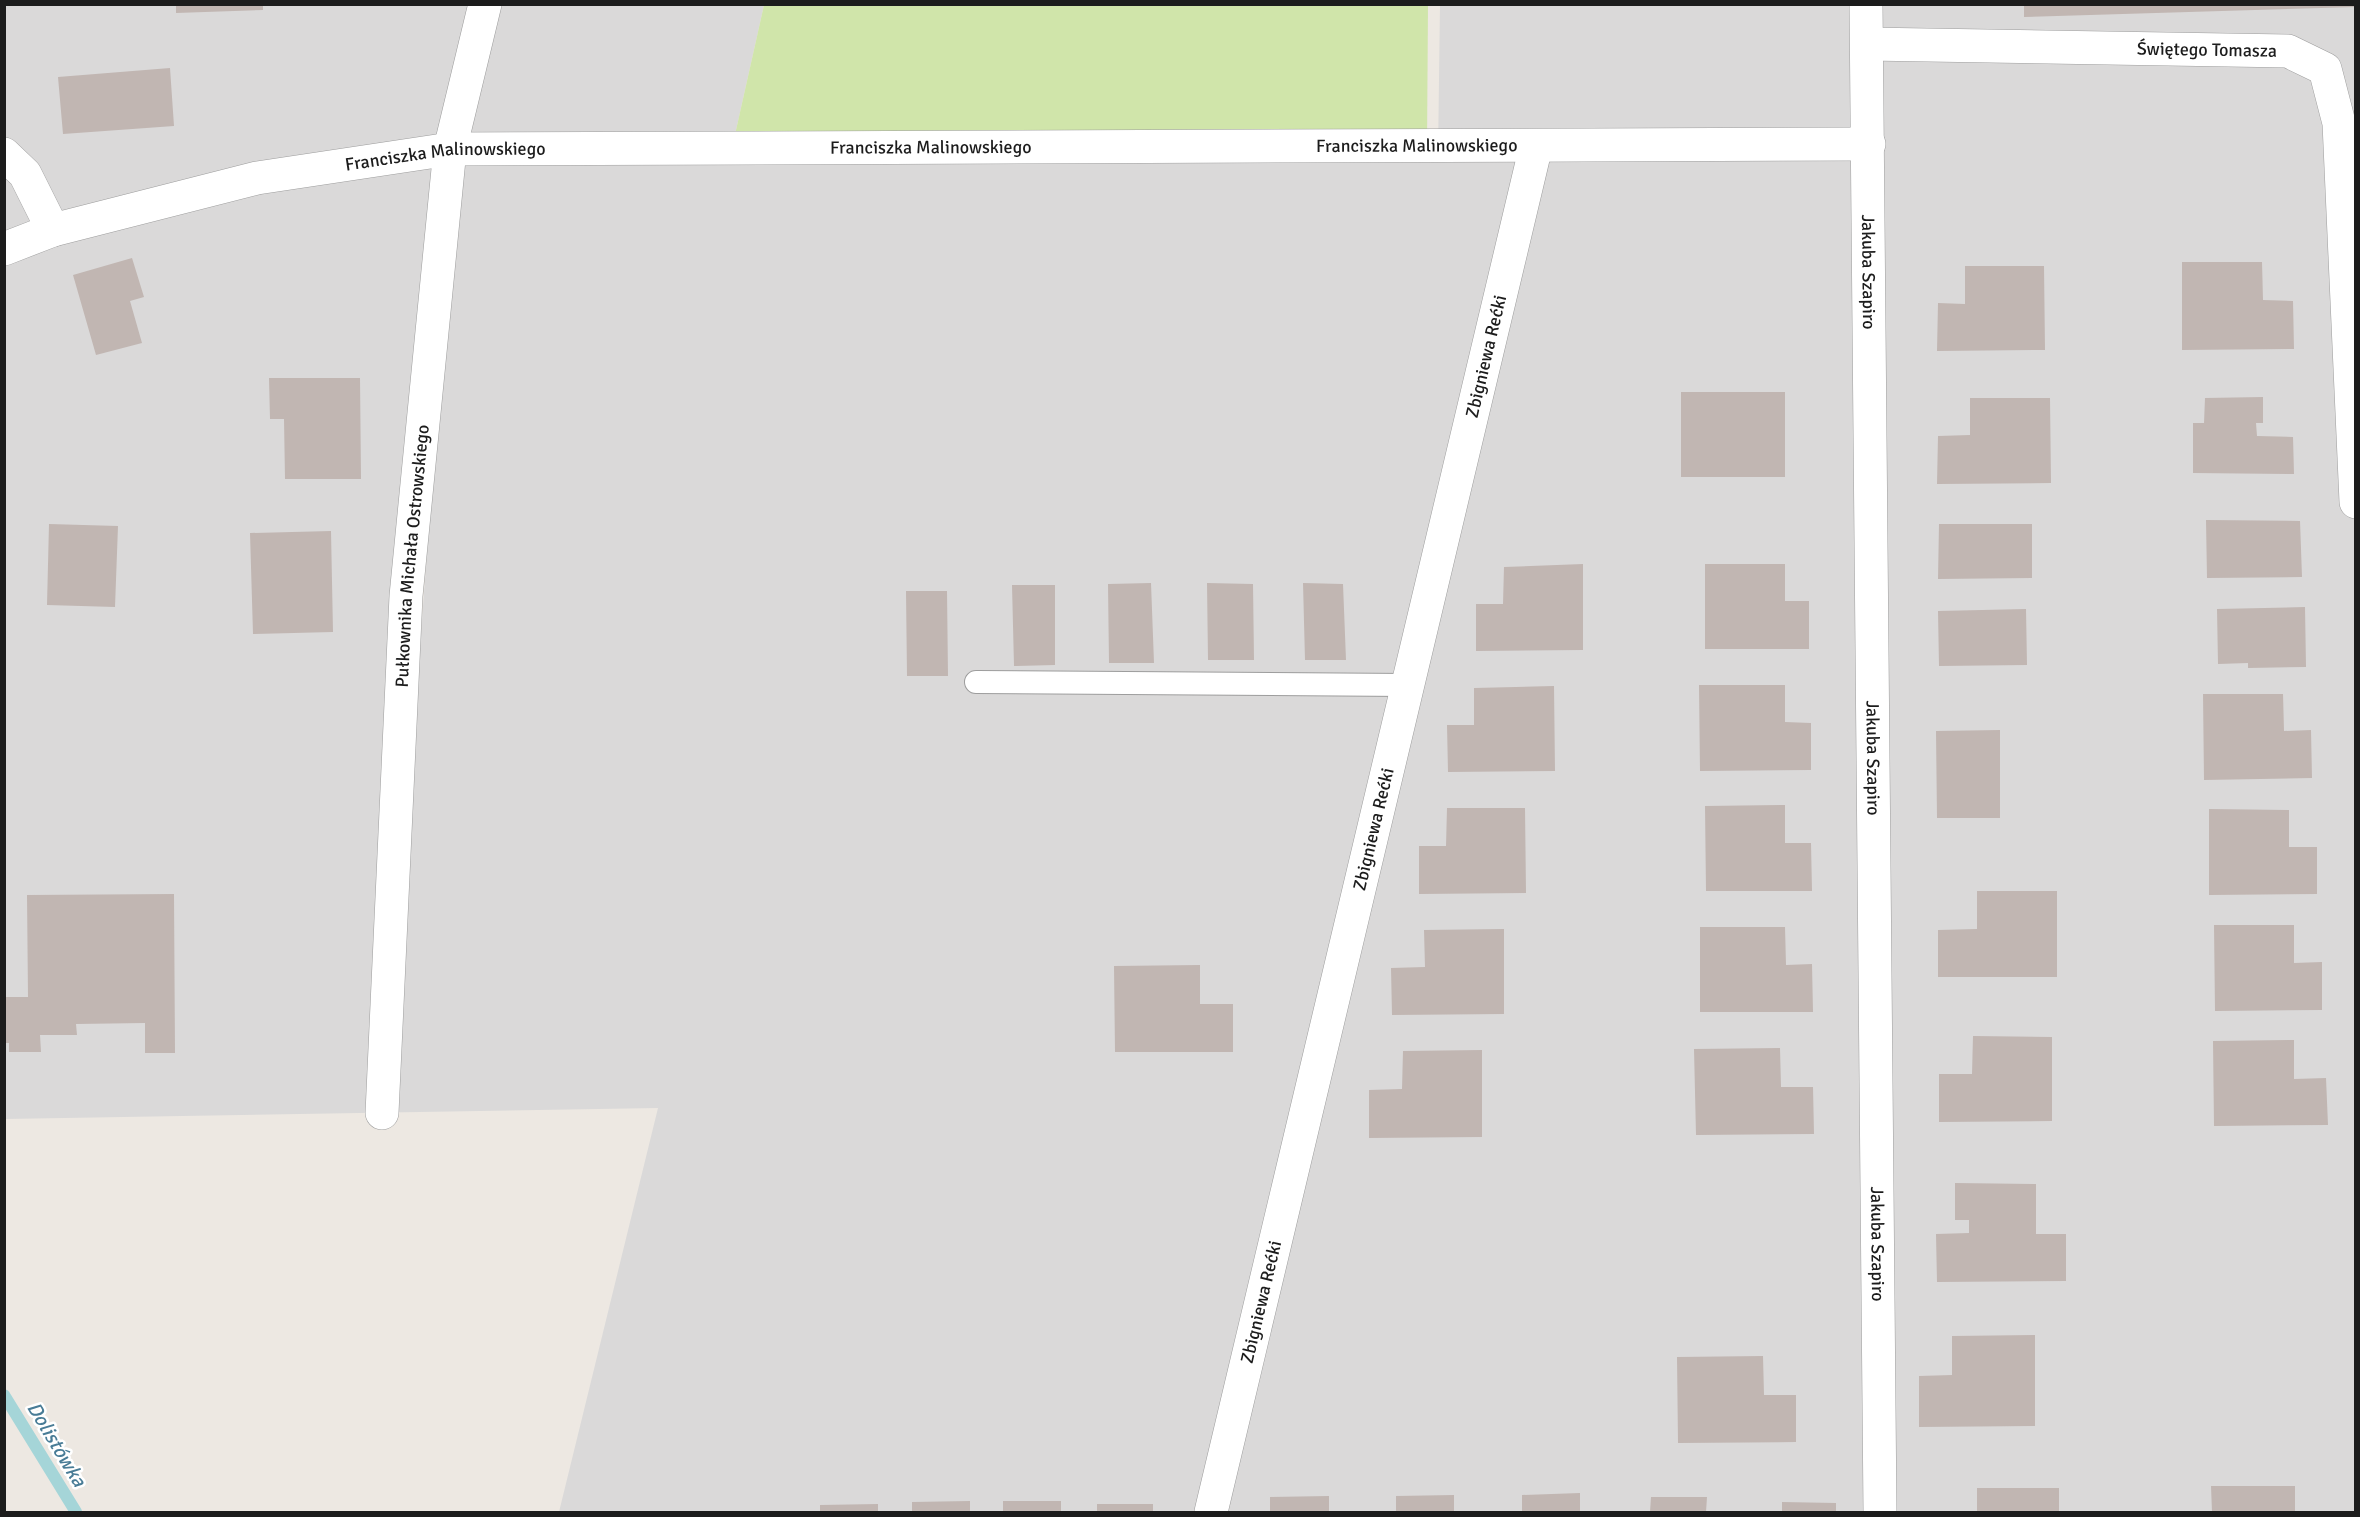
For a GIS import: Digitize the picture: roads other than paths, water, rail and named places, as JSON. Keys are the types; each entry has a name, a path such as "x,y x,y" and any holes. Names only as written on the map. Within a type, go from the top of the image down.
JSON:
{"street":[{"name":"Pułkownika Michała Ostrowskiego","path":"382,1113 406,596 450,149 485,4"},
{"name":"Jakuba Szapiro","path":"1866,4 1880,1512"},
{"name":"Świętego Tomasza","path":"1867,44 2288,51 2325,69 2339,123 2355,502"},
{"name":"Franciszka Malinowskiego","path":"4,249 53,230 257,178 450,149 1869,144"},
{"name":"Zbigniewa Rećki","path":"1211,1512 1536,146"},
{"path":"4,154 25,174 53,230"}],"lane":[{"path":"976,682 1408,685"}],"waterway":[{"name":"Dolistówka","path":"4,1395 76,1512"}]}
